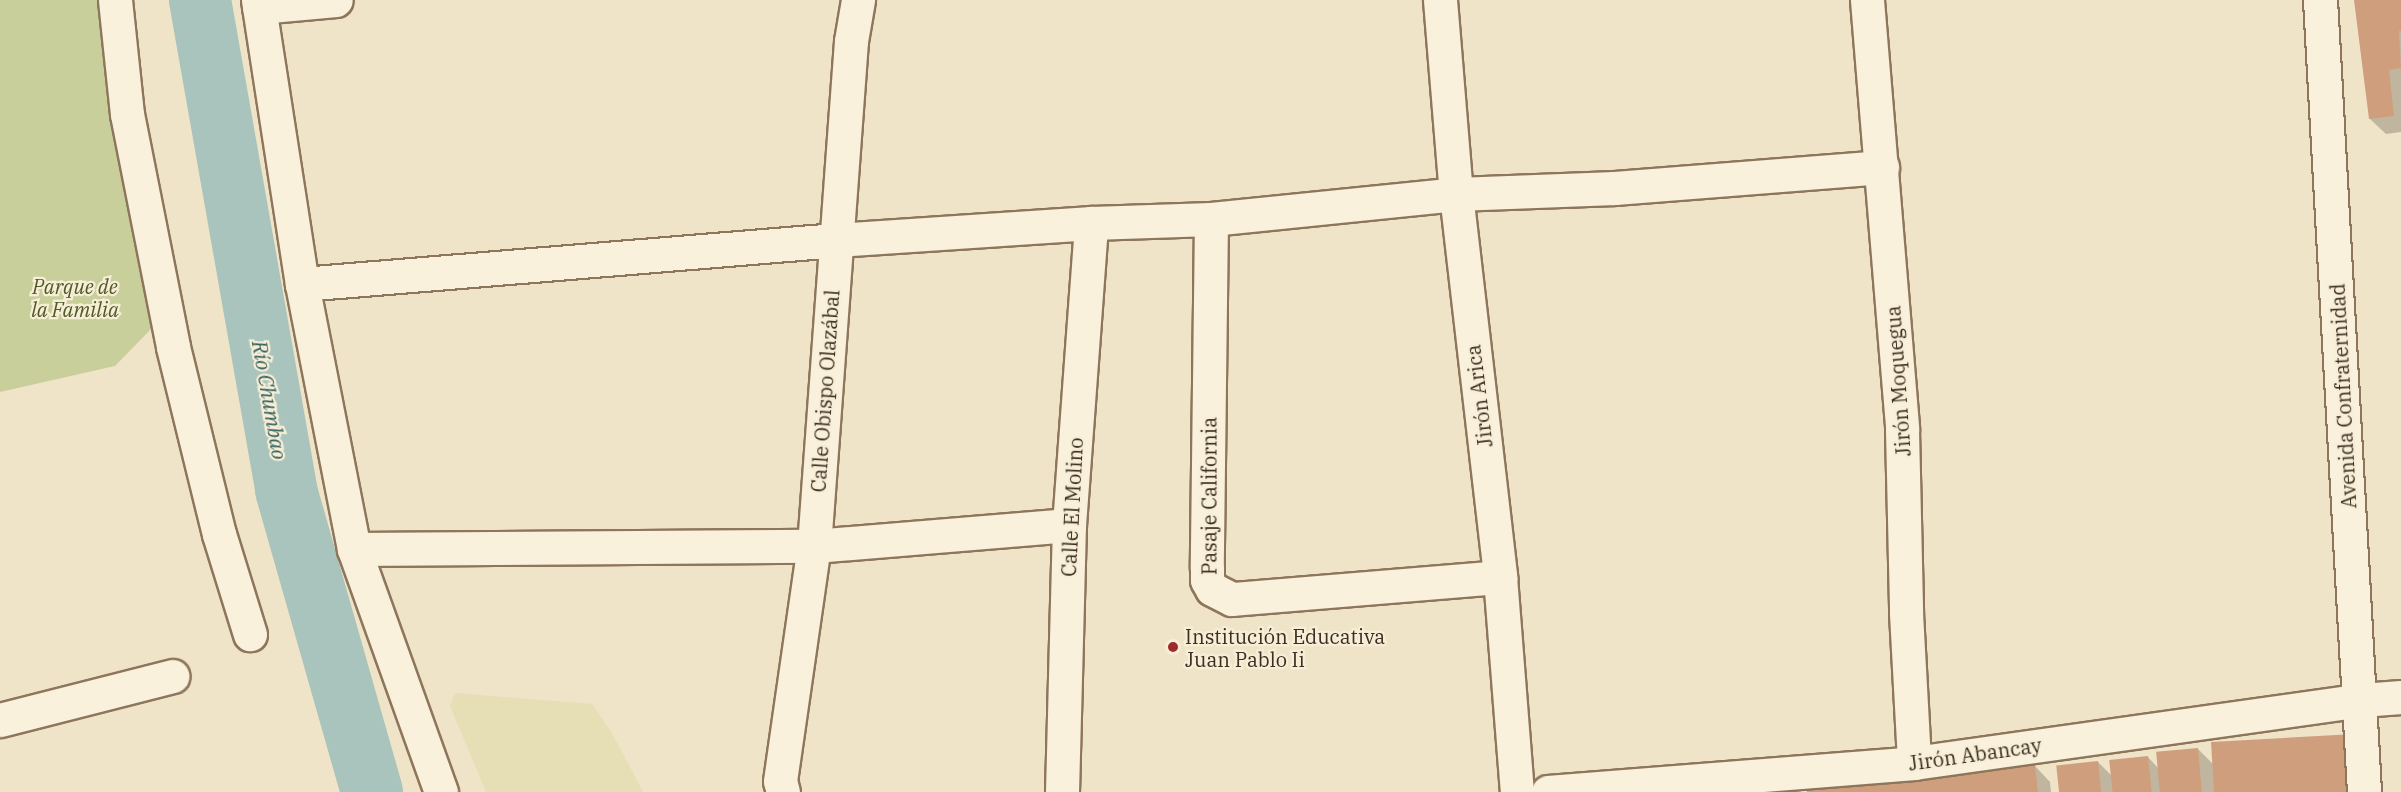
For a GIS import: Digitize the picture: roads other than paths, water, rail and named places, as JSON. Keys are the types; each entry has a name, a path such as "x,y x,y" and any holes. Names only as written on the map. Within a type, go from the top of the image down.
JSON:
{"street":[{"path":"115,0 127,114 172,347 219,534 250,634"},
{"path":"336,0 259,4 302,284 354,549 441,792"},
{"name":"Calle Obispo Olazábal","path":"782,787 814,546 851,41 858,0"},
{"name":"Jirón Arica","path":"1440,0 1456,194 1500,577 1517,792"},
{"name":"Jirón Moquegua","path":"1867,0 1902,429 1906,613 1914,763"},
{"name":"Avenida Confraternidad","path":"2320,0 2361,700 2364,792"},
{"path":"302,284 836,240 1090,223 1211,219 1456,194 1615,188 1882,167"},
{"name":"Pasaje California","path":"1211,219 1207,580 1212,589 1232,599 1500,577"},
{"name":"Calle El Molino","path":"1062,792 1069,525 1090,223"},
{"path":"354,549 814,546 1069,525"},
{"path":"0,720 172,676"},
{"name":"Jirón Abancay","path":"1548,792 1914,763 2361,700 2401,697"}],"waterway":[{"name":"Río Chumbao","path":"200,0 286,490 372,792"}],"place":[{"name":"Institución Educativa Juan Pablo Ii","path":"1173,647"}],"park label":[{"name":"Parque de la Familia","path":"75,298"}]}
